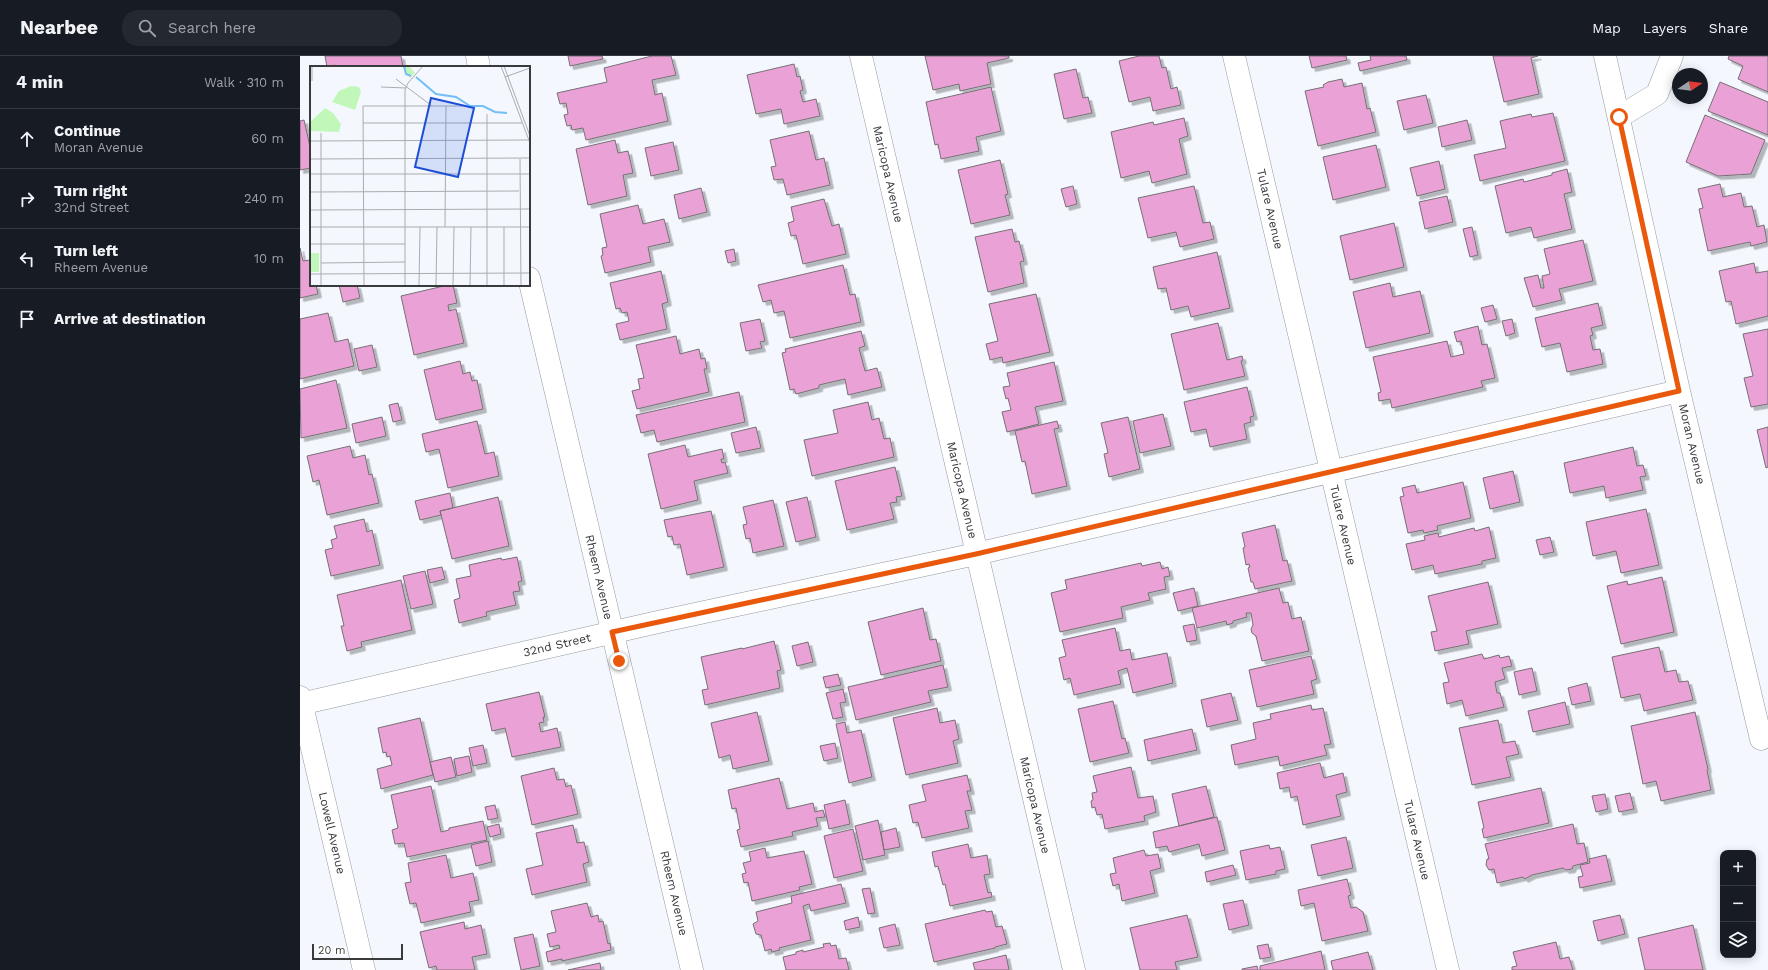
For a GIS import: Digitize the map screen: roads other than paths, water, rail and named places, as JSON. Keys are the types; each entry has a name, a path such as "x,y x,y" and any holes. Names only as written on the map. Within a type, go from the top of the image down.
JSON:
{"street":[{"path":"477,56 479,66"},
{"name":"Maricopa Avenue","path":"861,56 1074,970"},
{"name":"Tulare Avenue","path":"1234,56 1448,970"},
{"name":"Moran Avenue","path":"1605,56 1679,391 1761,739"},
{"path":"1619,117 1657,94 1672,56"},
{"name":"Rheem Avenue","path":"530,282 692,970"},
{"name":"32nd Street","path":"300,701 976,554 1679,391"},
{"name":"Lowell Avenue","path":"300,701 364,970"}]}
